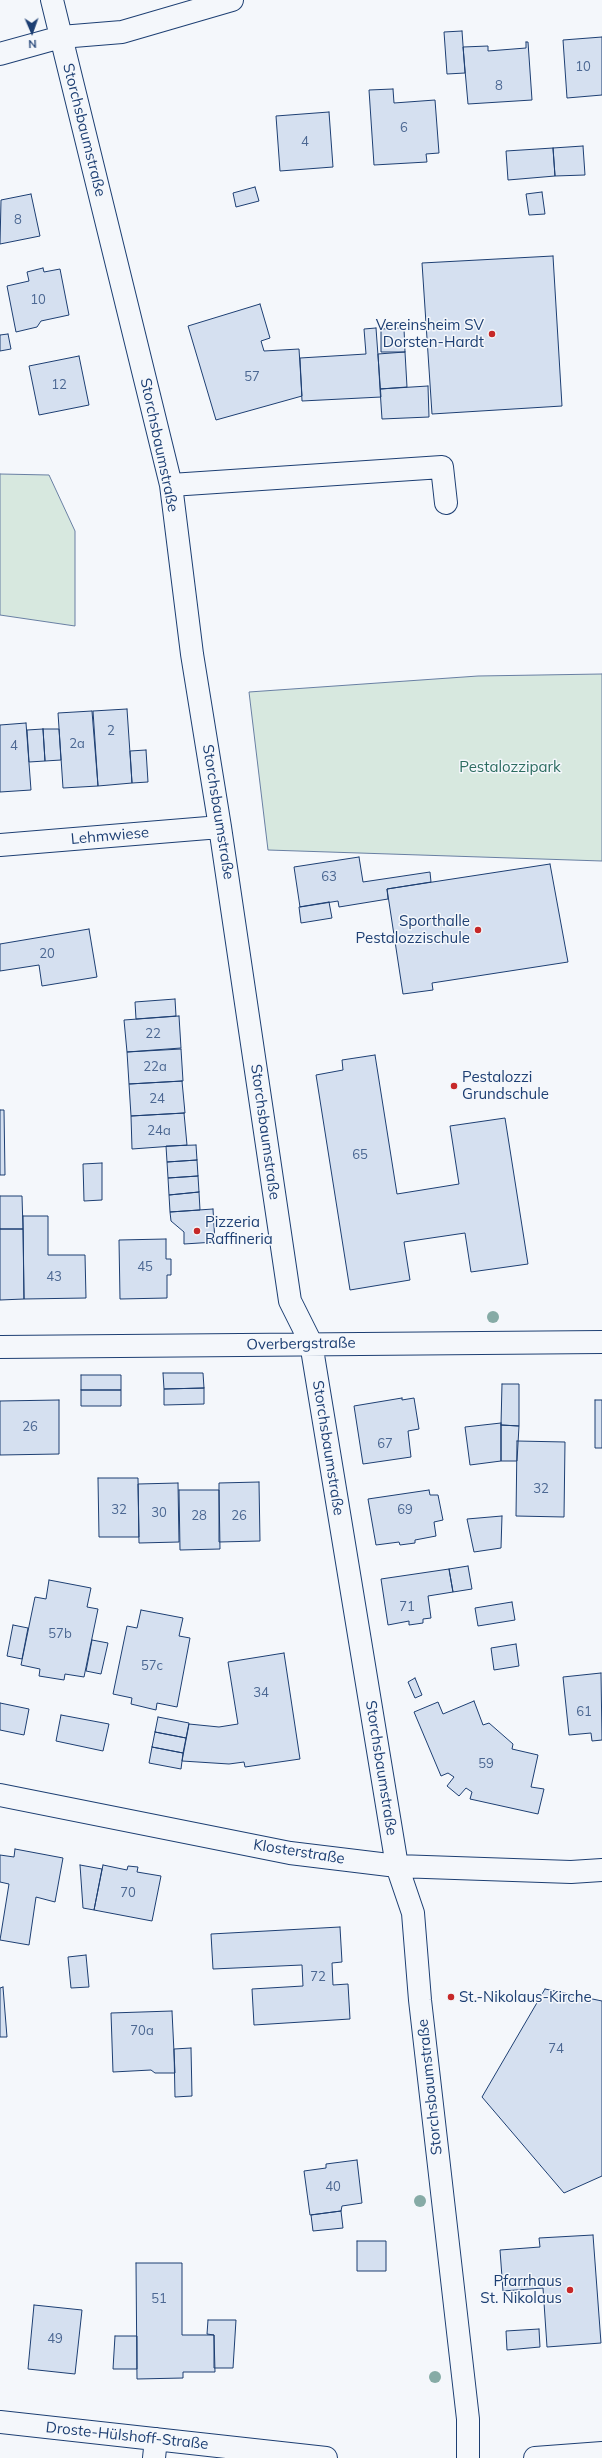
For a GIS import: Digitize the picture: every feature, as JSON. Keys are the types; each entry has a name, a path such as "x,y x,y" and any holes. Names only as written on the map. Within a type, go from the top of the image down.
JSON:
{"street":[{"name":"Storchsbaumstraße","path":"52,0 170,485 192,654 220,827 290,1301 311,1343 397,1866 413,1914 420,2000 468,2419 468,2458"},
{"path":"0,54 61,37 122,32 232,0"},
{"path":"170,485 442,467 446,503"},
{"name":"Lehmwiese","path":"0,845 220,827"},
{"name":"Overbergstraße","path":"0,1347 311,1343 602,1342"},
{"name":"Klosterstraße","path":"0,1795 290,1853 397,1866 571,1872 602,1870"},
{"name":"Droste-Hülshoff-Straße","path":"0,2422 155,2448 326,2458"},
{"path":"535,2458 602,2453"}],"green space":[{"path":"0,474 49,475 75,531 75,626 0,615"},
{"name":"Pestalozzipark","path":"602,674 602,861 268,850 249,692 478,676"}],"building":[{"path":"462,31 465,73 447,74 444,32"},
{"path":"602,37 602,95 567,98 563,40"},
{"path":"526,42 528,42 532,100 468,104 463,47 488,46 488,51 526,48"},
{"path":"393,89 394,103 435,100 439,153 426,154 427,162 374,165 369,90"},
{"path":"329,112 333,167 280,171 276,116"},
{"path":"583,146 585,175 555,176 553,148"},
{"path":"553,148 555,176 508,180 506,151"},
{"path":"255,187 259,201 236,207 233,193"},
{"path":"542,192 545,214 529,215 526,194"},
{"path":"31,194 40,236 0,244 1,200"},
{"name":"Vereinsheim SV Dorsten-Hardt","path":"553,256 562,406 432,414 422,263"},
{"path":"43,268 44,272 60,269 69,315 41,321 37,327 16,332 7,286 29,281 27,272"},
{"path":"260,304 270,338 261,341 264,351 299,349 302,396 216,420 188,326"},
{"path":"376,328 381,397 302,401 300,358 366,354 364,329"},
{"path":"404,328 405,352 381,352 381,329"},
{"path":"8,334 11,349 0,351 0,335"},
{"path":"405,352 407,387 380,389 378,354"},
{"path":"79,356 89,405 39,415 29,366"},
{"path":"428,386 429,417 382,419 380,389"},
{"path":"127,709 132,783 98,786 93,711"},
{"path":"92,711 98,786 63,788 58,713"},
{"path":"26,723 31,790 0,792 0,725"},
{"path":"43,729 59,729 61,760 45,761"},
{"path":"43,729 45,761 29,762 27,730"},
{"path":"146,750 148,782 132,783 130,751"},
{"path":"359,857 363,882 430,872 431,882 387,889 388,899 339,907 338,901 300,907 294,867"},
{"name":"Sporthalle Pestalozzischule","path":"550,864 568,962 432,983 433,990 403,994 387,889"},
{"path":"329,902 332,918 301,923 299,907"},
{"path":"89,929 97,977 42,986 39,965 0,971 0,944"},
{"path":"175,999 176,1016 136,1019 135,1002"},
{"path":"179,1016 181,1048 127,1052 124,1020"},
{"path":"181,1049 183,1081 129,1084 127,1052"},
{"path":"375,1055 397,1194 459,1184 450,1126 505,1118 528,1264 471,1272 465,1233 404,1242 410,1280 350,1290 316,1075 343,1070 342,1060"},
{"path":"182,1081 185,1113 131,1116 129,1084"},
{"path":"0,1110 4,1110 5,1175 0,1175"},
{"path":"184,1113 187,1145 132,1149 131,1116"},
{"path":"196,1145 197,1160 167,1162 166,1146"},
{"path":"197,1160 198,1176 168,1178 167,1162"},
{"path":"102,1163 102,1200 84,1201 83,1164"},
{"path":"198,1176 199,1192 169,1195 168,1178"},
{"path":"199,1192 200,1210 170,1212 169,1195"},
{"path":"0,1196 22,1196 23,1229 0,1229"},
{"path":"213,1209 215,1242 184,1244 184,1232 171,1221 170,1212"},
{"path":"23,1216 48,1216 48,1255 85,1255 86,1298 24,1299"},
{"path":"0,1229 23,1229 24,1299 0,1300"},
{"path":"166,1239 166,1259 171,1259 171,1275 167,1275 167,1298 120,1299 119,1240"},
{"path":"163,1373 203,1373 204,1388 164,1389"},
{"path":"81,1375 121,1375 121,1390 81,1390"},
{"path":"502,1384 519,1384 519,1426 501,1425"},
{"path":"204,1388 204,1404 164,1405 164,1389"},
{"path":"81,1390 121,1390 121,1406 81,1406"},
{"path":"402,1398 402,1400 414,1398 419,1429 408,1431 411,1457 363,1464 354,1406"},
{"path":"59,1400 59,1454 0,1455 0,1401"},
{"path":"595,1400 602,1400 602,1448 595,1448"},
{"path":"501,1423 501,1461 470,1465 465,1427"},
{"path":"501,1425 519,1426 517,1461 501,1461"},
{"path":"517,1441 565,1442 564,1517 516,1516"},
{"path":"98,1478 138,1478 139,1537 99,1537"},
{"path":"259,1482 260,1541 219,1542 219,1483"},
{"path":"178,1483 179,1542 139,1543 138,1484"},
{"path":"179,1490 219,1490 220,1549 180,1550"},
{"path":"429,1490 430,1495 438,1495 443,1520 434,1522 436,1536 415,1540 415,1543 400,1545 399,1542 376,1545 368,1499"},
{"path":"502,1516 501,1548 474,1552 467,1519"},
{"path":"468,1566 472,1589 453,1592 449,1569"},
{"path":"449,1569 453,1592 428,1596 431,1618 423,1619 423,1623 409,1625 409,1621 388,1625 381,1579"},
{"path":"49,1580 91,1588 87,1607 98,1609 84,1677 65,1674 64,1680 39,1676 40,1669 21,1665 35,1597 46,1599"},
{"path":"512,1602 515,1620 478,1626 475,1608"},
{"path":"141,1610 183,1618 179,1636 190,1638 177,1707 157,1703 156,1710 131,1704 132,1698 113,1694 127,1626 137,1628"},
{"path":"13,1625 28,1628 22,1659 7,1656"},
{"path":"92,1640 108,1643 101,1674 86,1671"},
{"path":"516,1644 519,1666 494,1670 491,1648"},
{"path":"284,1653 300,1759 245,1767 244,1762 229,1764 182,1761 189,1724 219,1727 238,1724 228,1662"},
{"path":"601,1673 602,1740 592,1741 591,1733 569,1735 563,1677"},
{"path":"415,1678 422,1695 415,1698 408,1682"},
{"path":"474,1701 483,1725 489,1723 513,1744 512,1749 538,1755 531,1787 544,1789 538,1814 470,1799 472,1792 466,1788 459,1796 447,1786 454,1777 448,1773 441,1776 414,1712 438,1702 443,1714"},
{"path":"0,1703 29,1709 24,1735 0,1730"},
{"path":"61,1715 109,1724 103,1751 56,1741"},
{"path":"158,1717 189,1723 186,1738 155,1732"},
{"path":"155,1732 186,1738 183,1753 152,1747"},
{"path":"152,1747 183,1753 181,1769 149,1763"},
{"path":"15,1849 63,1858 55,1902 36,1897 29,1945 0,1940 9,1884 0,1882 0,1855 14,1857"},
{"path":"80,1865 102,1869 94,1910 83,1908"},
{"path":"103,1865 127,1870 128,1866 138,1867 137,1872 161,1876 152,1921 94,1910"},
{"path":"340,1927 342,1962 332,1963 333,1985 348,1984 350,2019 254,2025 252,1989 303,1986 302,1965 213,1969 211,1934"},
{"path":"86,1955 89,1987 71,1988 68,1957"},
{"path":"3,1987 7,2037 0,2037 0,1988"},
{"path":"545,1989 602,2001 602,2176 564,2193 482,2097"},
{"path":"172,2011 175,2073 155,2073 151,2070 113,2072 111,2013"},
{"path":"191,2048 192,2096 175,2097 174,2049"},
{"path":"357,2160 362,2203 342,2206 341,2211 310,2215 304,2171 326,2168 326,2164"},
{"path":"341,2211 343,2228 313,2231 311,2215"},
{"name":"Pfarrhaus St. Nikolaus","path":"593,2235 601,2343 547,2347 543,2288 503,2291 500,2250 540,2247 539,2238"},
{"path":"357,2241 386,2241 386,2271 357,2271"},
{"path":"136,2263 182,2263 182,2335 214,2335 215,2372 183,2372 183,2378 137,2379"},
{"path":"34,2305 82,2310 75,2374 28,2369"},
{"path":"208,2320 236,2320 233,2368 214,2368 214,2335 207,2334"},
{"path":"539,2329 540,2347 507,2350 506,2331"},
{"path":"115,2336 137,2336 137,2369 113,2369"}],"place":[{"name":"Vereinsheim SV Dorsten-Hardt","path":"492,334"},
{"name":"Sporthalle Pestalozzischule","path":"478,930"},
{"name":"Pestalozzi Grundschule","path":"454,1086"},
{"name":"Pizzeria Raffineria","path":"197,1231"},
{"name":"St.-Nikolaus-Kirche","path":"451,1997"},
{"name":"Pfarrhaus St. Nikolaus","path":"570,2290"}]}
